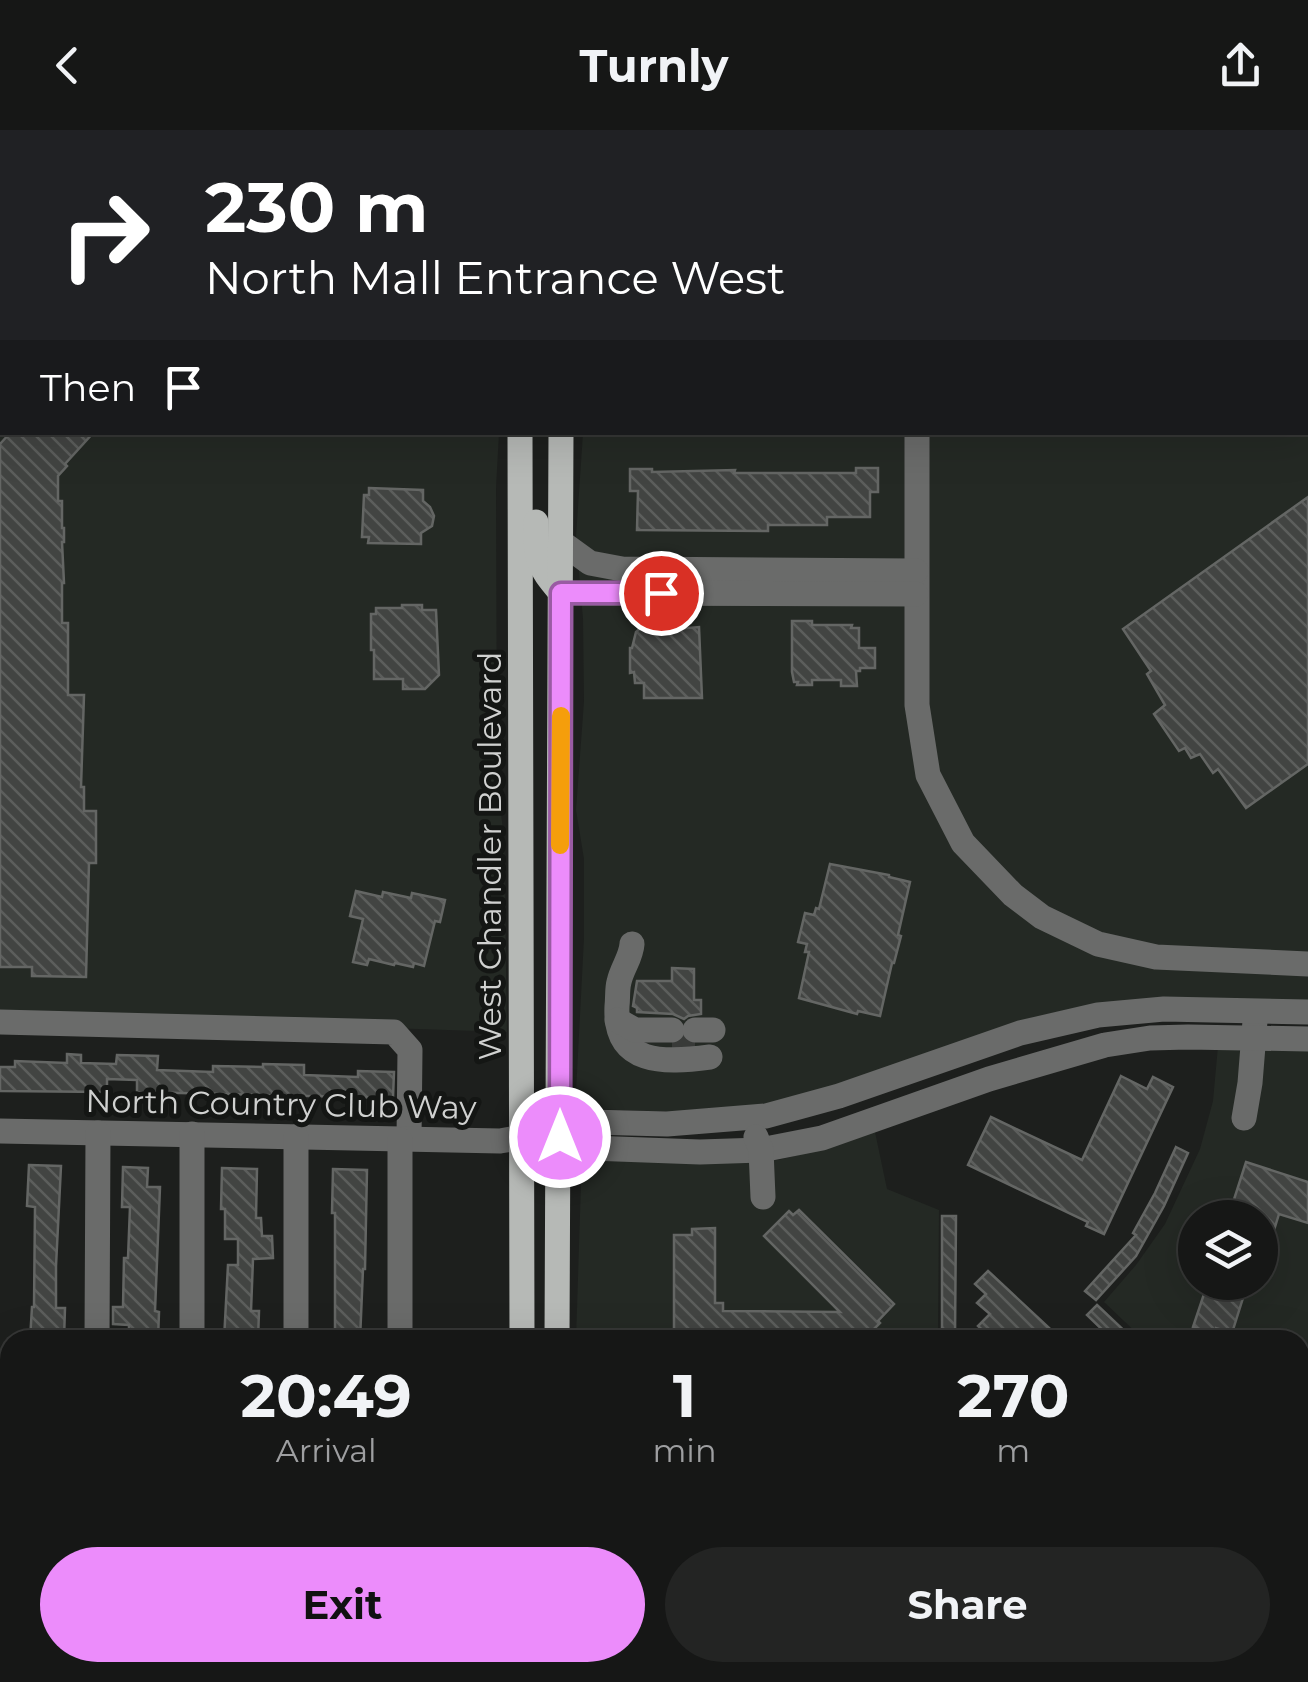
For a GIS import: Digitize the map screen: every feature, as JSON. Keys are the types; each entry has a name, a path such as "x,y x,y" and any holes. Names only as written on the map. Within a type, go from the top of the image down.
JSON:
{"main road":[{"name":"West Chandler Boulevard","path":"520,435 522,1330"},
{"path":"557,1330 561,435"},
{"path":"520,460 536,491 538,562 561,593"},
{"path":"519,575 543,607 545,664 561,705"}],"street":[{"path":"917,435 917,705 928,775 963,842 1014,895 1042,917 1098,944 1156,957 1308,964"},
{"path":"561,542 590,563 622,568 916,582"},
{"path":"561,593 916,582"},
{"path":"620,1031 695,1040 675,1060 632,1051 620,1031 619,982 632,954 632,944"},
{"path":"560,1137 589,1122 667,1124 749,1118 803,1106 992,1042 1078,1018 1138,1010 1308,1012"},
{"path":"1244,1118 1255,1011"},
{"path":"0,1022 394,1032 410,1050 400,1330"},
{"path":"1187,1065 1188,1037"},
{"path":"560,1137 590,1148 761,1150 822,1138 963,1087 1079,1051 1129,1040 1308,1039"},
{"path":"749,1118 761,1150 763,1197"},
{"name":"North Country Club Way","path":"0,1132 404,1140 560,1137"},
{"path":"97,1330 98,1133"},
{"path":"192,1134 192,1330"},
{"path":"296,1137 296,1330"}],"shaded area":[{"path":"0,435 499,435 497,784 504,837 507,1032 0,1015"},
{"path":"583,435 1308,435 1308,1001 1098,1003 1030,1018 808,1095 765,1105 682,1112 589,1109 581,1104 576,1092 584,859 576,810 584,701 576,537"},
{"path":"1218,1046 1308,1050 1308,1330 1133,1330 1104,1302 1165,1224 1200,1149 1213,1101"},
{"path":"875,1132 887,1189 939,1210 938,1330 576,1330 584,1167 594,1160 778,1160"}],"building":[{"path":"8,435 91,435 58,476 64,528 62,623 68,623 68,695 84,695 81,787 84,811 96,811 96,863 89,863 86,977 32,976 32,967 0,967 0,444"},
{"path":"856,468 878,468 878,492 870,492 870,517 827,517 827,525 768,525 768,531 637,530 638,491 630,491 630,469 856,473"},
{"path":"369,488 423,490 423,501 434,516 432,526 421,533 421,544 368,543 369,537 362,537 364,495 369,495"},
{"path":"1308,497 1308,764 1246,808 1218,769 1213,773 1200,754 1191,758 1185,748 1179,751 1154,714 1165,705 1147,674 1151,671 1123,629"},
{"path":"402,605 436,610 439,675 425,689 403,689 403,679 374,679 371,614 376,614 376,608"},
{"path":"792,621 859,628 859,648 875,648 875,668 856,671 857,686 841,686 841,680 812,680 812,685 797,685 792,672"},
{"path":"645,624 663,630 699,627 702,698 644,698 644,683 635,683 634,672 630,673 630,648 636,632"},
{"path":"830,864 910,882 898,935 901,936 880,1016 858,1011 857,1014 799,998 809,952 805,952 807,944 798,942 805,913 814,915 819,909"},
{"path":"356,891 382,897 383,892 411,898 412,893 445,900 440,922 435,921 424,966 369,959 367,965 353,962 363,919 350,916"},
{"path":"672,968 694,969 694,1000 701,1000 701,1014 684,1019 673,1014 637,1012 633,1006 637,981 672,981"},
{"path":"67,1054 81,1055 81,1063 116,1064 117,1055 158,1056 157,1070 213,1072 213,1066 263,1064 304,1065 304,1075 358,1077 358,1071 394,1072 393,1098 137,1092 137,1080 107,1079 107,1092 0,1091 0,1067 15,1067 15,1061 67,1063"},
{"path":"1121,1076 1147,1089 1153,1077 1173,1087 1104,1234 1086,1226 1088,1222 968,1165 991,1117 1082,1160"},
{"path":"1176,1147 1188,1153 1164,1206 1136,1256 1096,1300 1085,1291 1136,1235 1133,1233"},
{"path":"1246,1162 1308,1182 1308,1223 1279,1214 1278,1217 1278,1200 1234,1200"},
{"path":"29,1165 61,1166 56,1308 65,1308 64,1330 31,1330 35,1207 27,1206"},
{"path":"123,1167 148,1168 147,1187 160,1187 155,1311 159,1312 158,1330 129,1330 129,1325 113,1324 113,1307 123,1307 124,1258 128,1258 130,1207 122,1207"},
{"path":"222,1168 257,1169 256,1218 261,1218 262,1236 272,1236 273,1258 253,1259 251,1311 259,1311 258,1330 225,1330 228,1265 238,1265 238,1239 225,1239 225,1209 221,1209"},
{"path":"333,1169 367,1170 360,1330 335,1330"},
{"path":"799,1210 894,1304 873,1330 674,1330 674,1235 692,1235 692,1229 715,1228 715,1303 723,1303 723,1311 840,1312 764,1236 789,1211 793,1215"},
{"path":"942,1216 956,1216 955,1330 942,1330"},
{"path":"988,1271 1051,1330 982,1330 978,1326 990,1314 977,1303 986,1294 975,1284"},
{"path":"1202,1300 1242,1300 1233,1330 1193,1327"},
{"path":"1097,1305 1123,1330 1103,1330 1087,1315"}],"tunnel":[{"path":"672,1046 695,1046"}],"slow traffic":[{"path":"560,845 561,716"}],"route":[{"path":"560,1137 561,593 661,593"}]}
